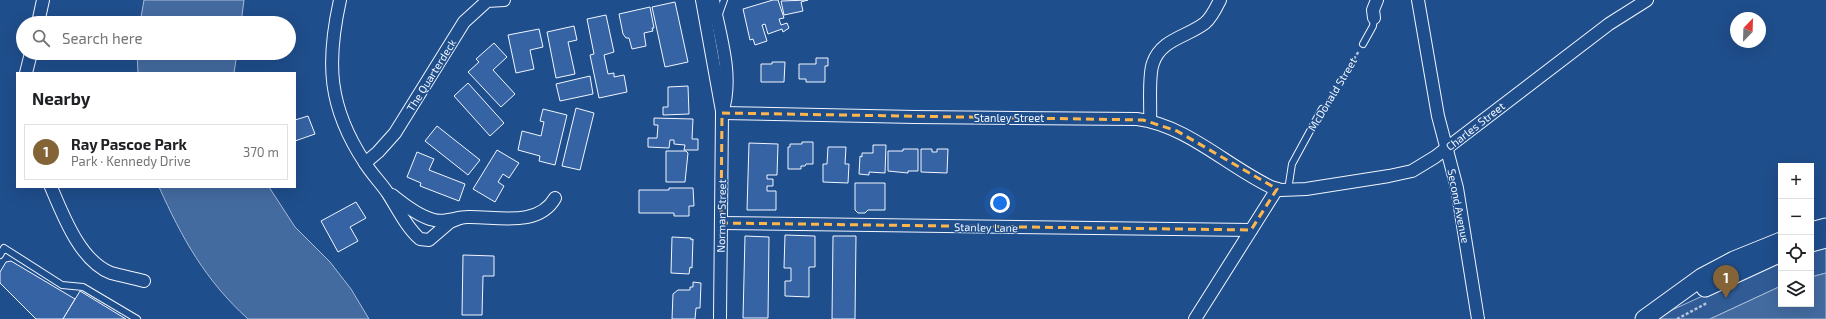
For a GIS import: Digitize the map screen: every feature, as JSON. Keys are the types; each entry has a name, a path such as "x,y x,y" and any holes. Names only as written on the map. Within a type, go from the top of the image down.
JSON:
{"street":[{"path":"40,16 43,0"},
{"path":"340,0 331,44 332,82 340,115 352,142 415,235 422,241 431,239 450,222 460,218"},
{"name":"The Quarterdeck","path":"365,163 378,152 395,133 459,30 471,15 486,1 504,0"},
{"name":"Norman Street","path":"702,0 722,113 720,319"},
{"name":"Norman Street","path":"713,0 726,67 728,88 727,98 722,113"},
{"path":"1150,121 1152,68 1157,54 1169,42 1206,22 1214,12 1220,0"},
{"path":"1374,18 1373,10 1376,0"},
{"name":"Second Avenue","path":"1418,0 1438,116 1457,188 1478,319"},
{"name":"Charles Street","path":"1283,189 1318,188 1403,173 1420,166 1447,148 1609,24 1647,0"},
{"path":"26,72 29,60"},
{"name":"Stanley Street","path":"722,113 915,117 1116,118 1150,121 1177,131 1257,180 1283,189"},
{"path":"381,185 394,197 427,218 440,221 460,218 531,216 546,210 555,198"},
{"path":"51,188 70,231 89,258 110,272 144,281"},
{"name":"McDonald Street","path":"1195,319 1251,230 1283,189"},
{"name":"Stanley Lane","path":"721,223 1251,230"},
{"path":"1814,230 1826,227"},
{"path":"1814,242 1826,239"},
{"path":"1651,314 1702,278 1734,260 1778,242"},
{"path":"1651,314 1778,255"}],"lane":[{"path":"717,22 724,0"},
{"path":"1363,44 1373,28 1374,18"},
{"name":"McDonald Street","path":"1283,189 1292,164 1322,110"},
{"path":"0,255 2,247 62,285 83,286 137,319"}],"path":[{"name":"McDonald Street","path":"1322,110 1363,44"}],"highlighted area":[{"path":"722,113 1143,120 1177,131 1277,189 1251,230 721,223"}],"shaded area":[{"path":"144,0 244,0 242,16 141,16"},
{"path":"137,60 236,60 234,72 138,72"},
{"path":"159,188 270,188 295,227 330,262 351,289 369,319 248,319 219,289 207,274 196,258"},
{"path":"1826,248 1826,273 1814,276 1814,271 1814,251"},
{"path":"1778,261 1778,287 1710,319 1658,319 1672,310"},
{"path":"1826,273 1826,319 1710,319 1778,287 1778,307 1814,307 1814,276"}],"building":[{"path":"773,0 778,0 784,18 779,19 781,25 787,23 789,28 783,32 782,29 768,34 765,24 762,25 767,41 755,45 753,39 750,40 743,9"},
{"path":"808,0 801,2 803,11 784,15 781,1"},
{"path":"675,2 688,62 665,67 652,7"},
{"path":"650,7 654,28 652,28 653,31 644,33 646,46 632,49 629,38 626,38 623,34 619,14"},
{"path":"606,15 614,52 604,55 608,74 614,73 614,77 624,75 627,92 599,98 590,55 594,54 587,19"},
{"path":"574,26 577,40 568,42 575,74 556,78 547,32"},
{"path":"539,29 543,47 530,50 534,69 516,73 508,35"},
{"path":"494,43 507,57 493,70 515,94 501,107 468,72 479,62 476,59"},
{"path":"816,58 828,58 828,66 825,66 825,82 806,82 806,79 799,79 799,64 816,64"},
{"path":"772,62 785,62 784,82 761,82 761,64 772,64"},
{"path":"590,76 593,94 560,101 556,84"},
{"path":"468,83 504,123 490,136 454,96"},
{"path":"688,86 689,114 663,115 663,107 668,107 668,87"},
{"path":"576,108 594,113 580,170 562,166"},
{"path":"543,109 567,115 555,165 539,161 540,156 518,150 522,131 541,136 544,122 540,121"},
{"path":"308,116 315,134 296,141 296,120"},
{"path":"654,118 693,119 692,139 698,139 698,150 684,150 685,145 674,144 674,140 670,140 669,148 648,147 648,138 657,138 658,125 654,125"},
{"path":"437,126 480,160 468,175 425,141"},
{"path":"802,142 813,142 813,164 801,166 801,169 788,169 788,147 790,147 790,144 802,144"},
{"path":"749,143 778,144 777,175 767,175 767,179 773,179 773,186 767,186 767,191 776,191 776,210 747,210"},
{"path":"873,145 886,145 885,173 869,172 869,175 859,174 860,156 862,157 862,153 873,153"},
{"path":"828,147 846,147 845,164 849,164 848,183 823,182 823,164 827,164"},
{"path":"903,149 918,149 918,171 908,171 908,173 888,171 888,151 903,151"},
{"path":"921,149 932,149 932,152 937,152 937,149 948,149 947,173 921,172"},
{"path":"497,150 519,163 509,178 503,174 498,182 504,186 495,202 473,189"},
{"path":"666,151 686,151 688,153 685,182 666,182"},
{"path":"417,152 434,159 429,170 465,184 459,201 420,186 421,183 407,177"},
{"path":"855,183 885,183 885,210 868,210 865,213 858,213 855,210"},
{"path":"669,188 693,188 694,206 689,206 689,216 674,216 674,213 639,213 639,190 669,190"},
{"path":"356,202 366,218 350,227 358,241 338,252 321,221"},
{"path":"785,235 815,236 815,267 809,267 809,297 785,296 785,281 791,281 791,268 784,268"},
{"path":"745,236 769,237 768,318 743,318"},
{"path":"833,236 856,236 855,319 832,319"},
{"path":"672,237 693,239 692,268 690,267 689,274 671,273"},
{"path":"463,255 494,256 494,276 483,276 482,315 462,315"},
{"path":"11,261 75,299 63,319 36,319 0,283 0,272 6,262"},
{"path":"693,282 701,283 700,308 696,308 695,319 672,319 673,294 678,290 690,290 690,287 693,287"},
{"path":"80,291 126,319 63,319"}],"place":[{"name":"Ray Pascoe Park","path":"1726,298"}]}
